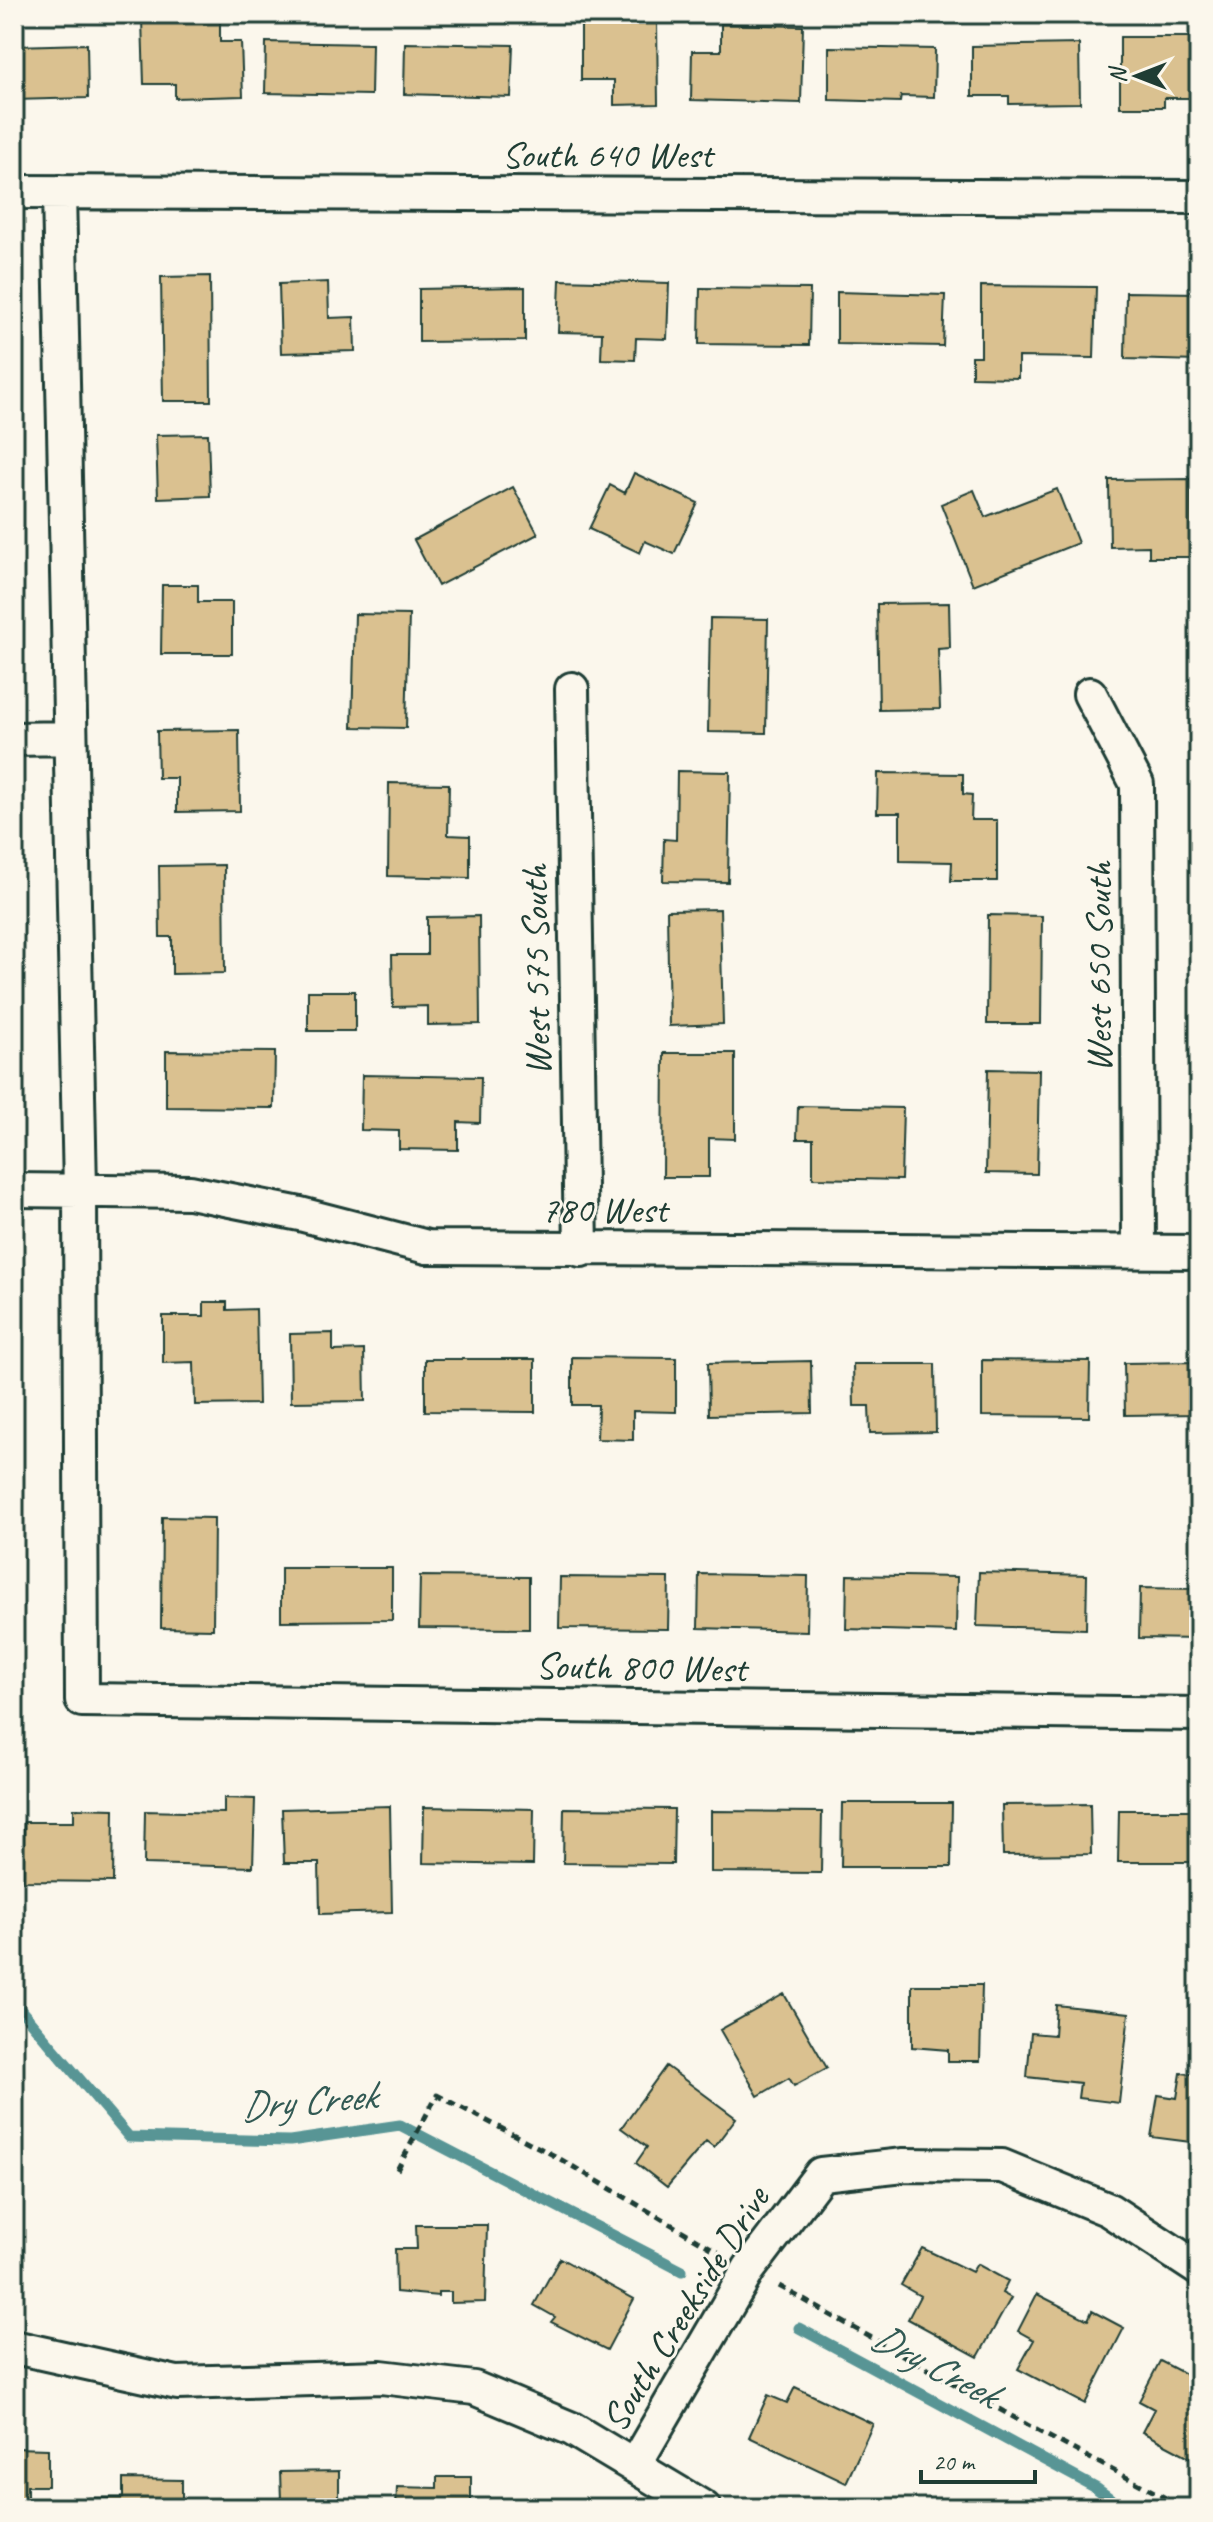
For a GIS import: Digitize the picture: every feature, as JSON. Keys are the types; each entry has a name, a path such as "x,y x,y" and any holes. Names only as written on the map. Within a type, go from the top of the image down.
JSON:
{"street":[{"name":"South 640 West","path":"14,192 1199,197"},
{"path":"59,192 80,1189"},
{"name":"West 575 South","path":"572,689 581,1250"},
{"name":"West 650 South","path":"1090,694 1137,784 1139,1251"},
{"path":"14,739 69,738"},
{"name":"South 800 West","path":"80,1189 82,1700 1199,1714"},
{"name":"780 West","path":"14,1190 190,1192 300,1214 427,1247 1199,1252"},
{"name":"South Creekside Drive","path":"634,2466 749,2269 821,2174 904,2165 1002,2166 1109,2210 1199,2269"},
{"path":"14,2347 177,2383 381,2377 474,2388 572,2429 704,2508"}],"path":[{"path":"397,2170 437,2095 555,2156 1040,2432 1185,2508"}],"building":[{"path":"220,18 220,42 241,42 243,96 175,98 175,84 144,84 142,19"},
{"path":"657,23 658,104 614,105 614,80 581,80 581,25"},
{"path":"721,24 803,26 801,103 691,100 692,51 721,51"},
{"path":"1120,37 1199,37 1199,98 1164,98 1164,107 1120,107"},
{"path":"266,42 372,44 371,95 265,93"},
{"path":"405,43 513,45 511,97 404,94"},
{"path":"87,44 88,98 14,100 14,46"},
{"path":"1079,44 1080,103 1009,104 1009,96 972,96 972,46"},
{"path":"829,47 935,49 934,97 901,96 900,102 829,100"},
{"path":"210,276 211,401 163,401 161,277"},
{"path":"560,280 669,283 667,339 636,338 635,360 601,359 602,333 558,332"},
{"path":"328,282 329,318 354,317 355,351 281,353 279,284"},
{"path":"981,286 1096,287 1094,358 1018,357 1018,378 972,377 972,356 981,356"},
{"path":"525,287 525,341 419,342 419,289"},
{"path":"700,288 810,289 809,345 699,344"},
{"path":"837,292 945,295 943,346 837,344"},
{"path":"1126,292 1199,293 1199,361 1125,359"},
{"path":"208,434 210,496 158,498 156,435"},
{"path":"634,473 698,503 674,554 645,541 640,553 589,529 610,485 625,493"},
{"path":"1191,479 1192,557 1149,557 1149,546 1110,547 1109,480"},
{"path":"513,487 538,534 438,586 414,540"},
{"path":"1057,489 1078,543 973,585 941,504 974,490 985,517"},
{"path":"162,585 198,585 198,602 232,602 232,654 161,654"},
{"path":"949,603 950,648 938,649 940,709 879,710 877,604"},
{"path":"355,614 409,615 406,728 352,727"},
{"path":"710,618 768,619 766,733 708,732"},
{"path":"239,730 240,811 177,812 177,778 158,778 157,731"},
{"path":"677,771 730,772 728,882 663,881 664,839 676,840"},
{"path":"878,773 963,774 963,794 972,795 971,820 997,820 997,881 951,881 952,862 900,861 900,813 877,813"},
{"path":"389,783 449,784 448,835 470,836 470,878 388,876"},
{"path":"224,865 225,973 172,974 172,937 160,937 159,866"},
{"path":"720,909 723,1024 669,1026 667,910"},
{"path":"988,915 1042,916 1041,1024 987,1024"},
{"path":"479,916 480,1024 428,1025 428,1006 393,1007 392,955 427,955 427,917"},
{"path":"308,991 355,991 355,1031 308,1031"},
{"path":"166,1051 275,1052 274,1108 166,1107"},
{"path":"664,1053 735,1053 735,1139 709,1138 709,1177 663,1177"},
{"path":"988,1069 1039,1070 1037,1174 986,1173"},
{"path":"362,1075 481,1077 480,1123 458,1122 458,1150 399,1149 399,1131 361,1130"},
{"path":"798,1106 903,1108 901,1180 813,1178 813,1139 797,1139"},
{"path":"204,1302 227,1302 227,1310 256,1309 258,1404 195,1405 194,1362 163,1363 163,1316 204,1316"},
{"path":"333,1333 333,1351 364,1350 365,1401 291,1402 290,1334"},
{"path":"572,1357 676,1358 676,1412 633,1411 633,1440 597,1439 598,1405 572,1405"},
{"path":"425,1359 535,1359 535,1412 425,1411"},
{"path":"982,1360 1090,1361 1089,1417 982,1416"},
{"path":"811,1361 812,1413 709,1415 708,1363"},
{"path":"1199,1362 1199,1414 1125,1415 1124,1363"},
{"path":"853,1364 935,1364 936,1432 870,1433 869,1406 854,1406"},
{"path":"162,1517 214,1518 213,1629 161,1628"},
{"path":"281,1568 392,1568 392,1620 281,1621"},
{"path":"979,1572 1087,1575 1086,1629 977,1626"},
{"path":"699,1574 808,1576 807,1631 698,1628"},
{"path":"847,1575 957,1577 956,1632 846,1629"},
{"path":"420,1576 529,1577 529,1629 419,1628"},
{"path":"560,1577 669,1578 668,1629 559,1628"},
{"path":"1140,1588 1199,1589 1199,1639 1139,1638"},
{"path":"224,1798 255,1799 253,1867 144,1864 145,1811 224,1813"},
{"path":"842,1803 952,1803 951,1867 841,1867"},
{"path":"1090,1804 1091,1854 1003,1855 1002,1805"},
{"path":"390,1806 392,1912 320,1914 319,1863 284,1863 282,1809"},
{"path":"424,1807 534,1809 533,1865 423,1863"},
{"path":"74,1808 114,1809 113,1882 23,1881 24,1822 74,1822"},
{"path":"564,1808 674,1809 673,1864 563,1863"},
{"path":"1119,1810 1199,1810 1199,1862 1118,1862"},
{"path":"711,1811 822,1812 821,1873 711,1872"},
{"path":"912,1985 982,1985 980,2061 948,2061 948,2050 912,2047"},
{"path":"784,1994 827,2068 794,2086 789,2078 758,2096 720,2030"},
{"path":"1056,2005 1129,2013 1119,2103 1078,2098 1080,2083 1027,2077 1031,2033 1054,2035"},
{"path":"666,2066 736,2118 714,2147 706,2141 667,2187 636,2163 647,2147 621,2128"},
{"path":"1181,2073 1199,2075 1199,2143 1151,2137 1158,2095 1177,2098"},
{"path":"416,2225 487,2225 485,2302 451,2303 451,2292 438,2292 438,2296 396,2292 395,2249 417,2249"},
{"path":"922,2248 972,2272 977,2264 1008,2281 1002,2293 1011,2298 978,2357 908,2319 920,2296 901,2285"},
{"path":"560,2258 634,2299 607,2350 551,2322 555,2317 534,2305"},
{"path":"1037,2294 1088,2320 1092,2311 1124,2328 1085,2404 1018,2369 1034,2340 1018,2331"},
{"path":"1160,2361 1199,2381 1199,2462 1142,2432 1154,2409 1139,2401"},
{"path":"795,2387 873,2424 846,2483 749,2437 768,2395 787,2403"},
{"path":"14,2448 48,2449 48,2486 27,2486 27,2508 14,2508"},
{"path":"339,2471 339,2508 247,2508 247,2501 281,2500 280,2472"},
{"path":"437,2477 471,2477 471,2508 396,2508 397,2487 437,2488"},
{"path":"123,2479 182,2480 182,2508 89,2508 89,2498 123,2498"}],"waterway":[{"name":"Dry Creek","path":"14,2002 129,2137 290,2141 400,2125 682,2271"},
{"name":"Dry Creek","path":"799,2328 1096,2488 1123,2508"}]}
